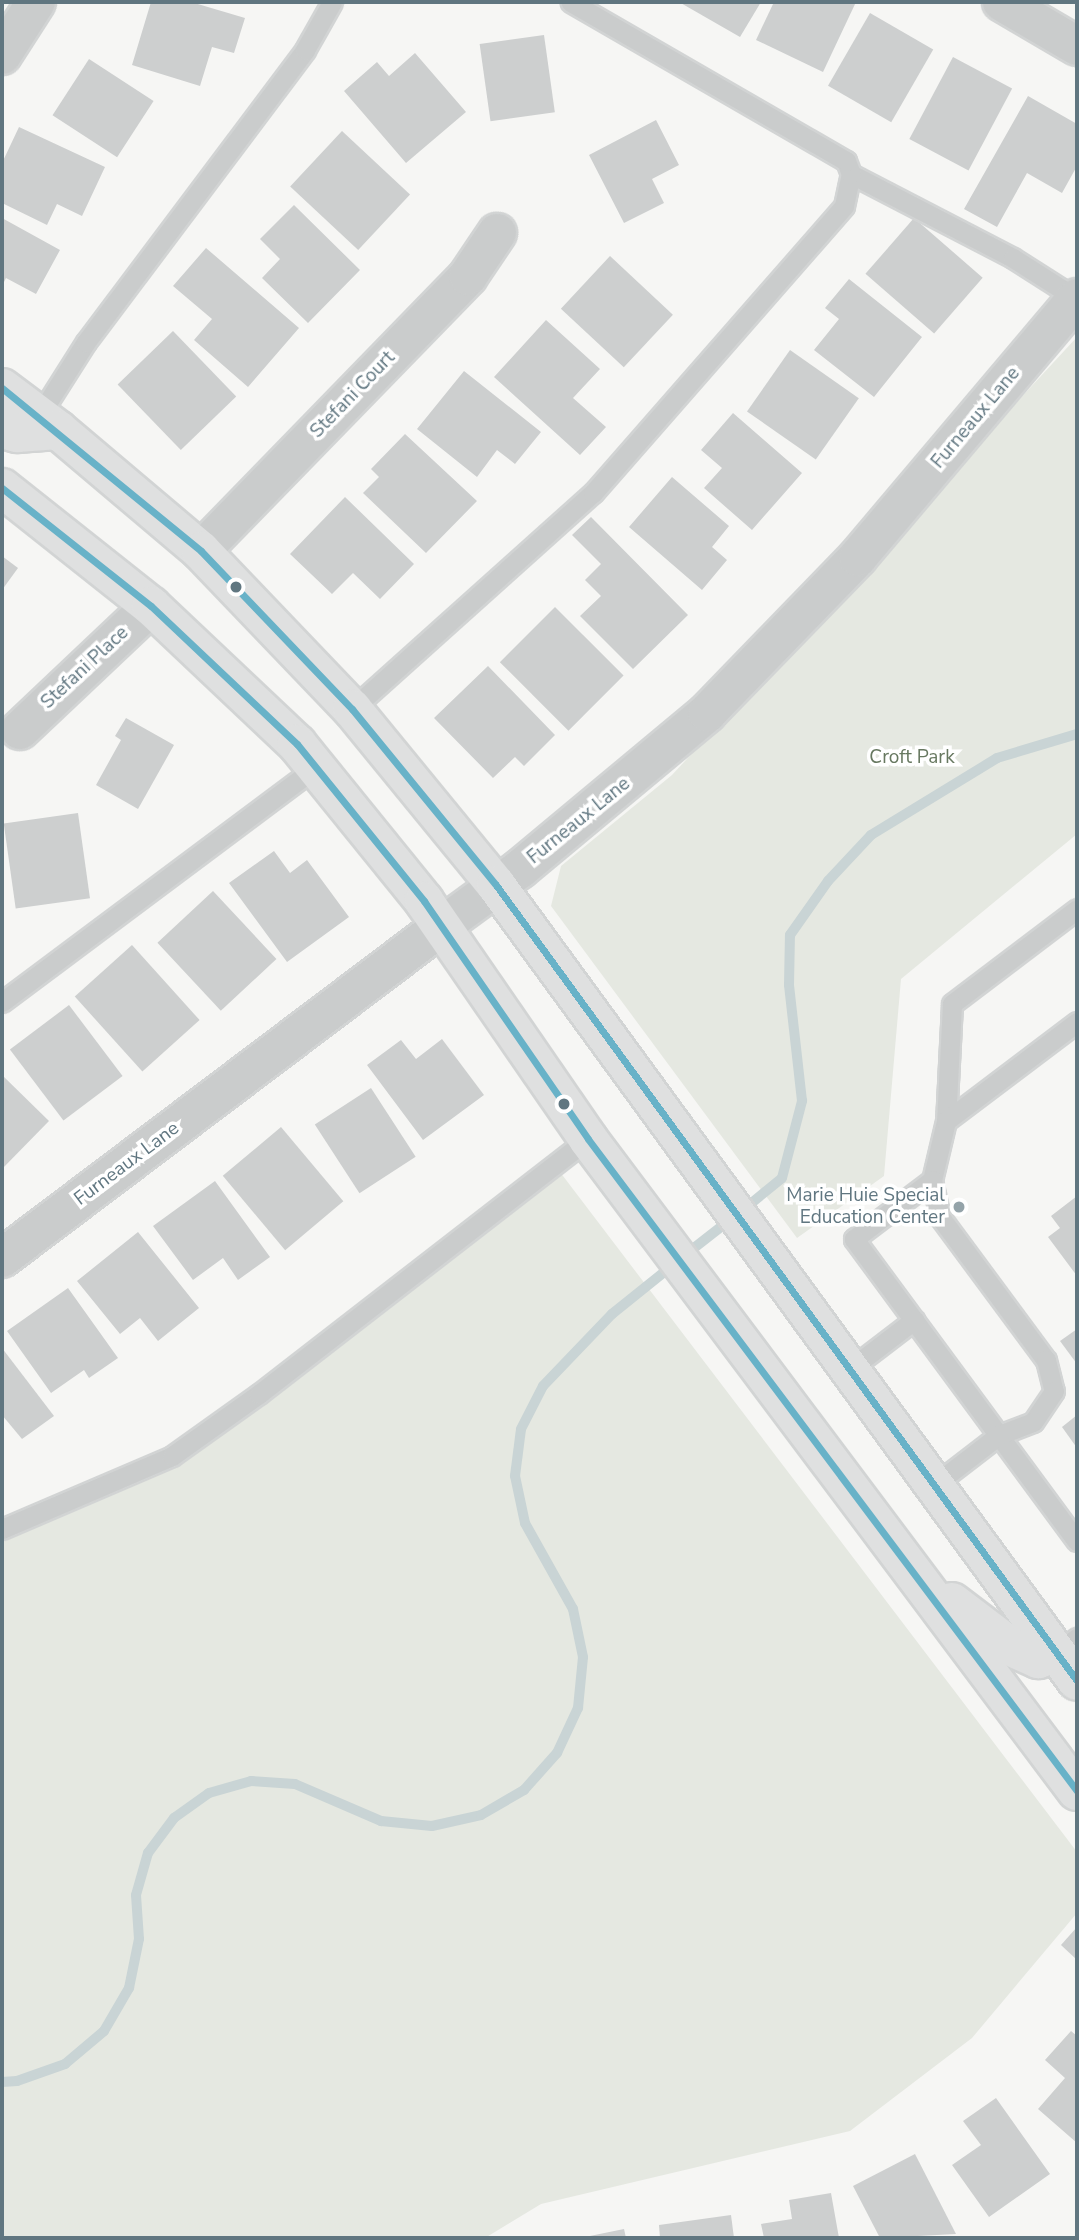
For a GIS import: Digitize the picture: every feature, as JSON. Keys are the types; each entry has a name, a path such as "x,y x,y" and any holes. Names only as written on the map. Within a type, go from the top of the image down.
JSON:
{"main road":[{"path":"2,388 201,551 352,709 496,885 934,1485 1070,1657"},
{"path":"2,429 17,433 48,423"},
{"path":"2,488 151,606 316,767 442,926 588,1139 1077,1791"},
{"path":"908,1564 1011,1647 1038,1659 1070,1657"}],"street":[{"path":"2,55 36,2"},
{"path":"1002,2 1077,46"},
{"name":"Stefani Court","path":"201,551 468,276 498,233"},
{"name":"Furneaux Lane","path":"3,1256 496,885 707,713 858,557 1077,298"},
{"name":"Stefani Place","path":"20,730 151,606"}],"lane":[{"path":"48,423 86,342 305,50 332,2"},
{"path":"352,709 593,494 834,222 844,206 851,174 846,161 571,2"},
{"path":"851,174 1013,258 1077,298"},
{"path":"2,1002 316,767"},
{"path":"934,1485 999,1435 1033,1422 1054,1391 1046,1360 940,1217 932,1180 946,1121 952,1004 1077,909"},
{"path":"946,1121 1077,1022"},
{"path":"2,1529 172,1456 588,1139"},
{"path":"932,1180 854,1239 1077,1541"},
{"path":"850,1369 914,1320"}],"green space":[{"name":"Croft Park","path":"1077,337 1077,834 901,979 884,1176 797,1238 551,906 561,866 672,775"},
{"path":"560,1172 1077,1852 1077,1913 972,2038 850,2131 541,2204 485,2238 2,2238 2,1538 174,1465"}],"building":[{"path":"151,2 191,2 245,18 234,53 212,47 200,86 132,65"},
{"path":"679,2 761,2 740,37"},
{"path":"774,2 856,2 823,72 756,40"},
{"path":"870,13 933,50 891,122 828,86"},
{"path":"544,35 555,112 490,121 480,44"},
{"path":"415,53 466,112 406,163 344,91 377,62 389,76"},
{"path":"953,57 1012,88 968,171 909,139"},
{"path":"89,59 154,101 117,157 53,115"},
{"path":"1028,96 1077,124 1077,166 1062,193 1027,173 997,227 964,209"},
{"path":"656,120 679,165 652,179 664,203 624,223 589,155"},
{"path":"19,127 105,167 82,216 57,204 47,225 2,203 2,163"},
{"path":"342,131 410,194 358,250 290,187"},
{"path":"294,205 360,270 308,323 262,278 280,259 260,239"},
{"path":"2,218 60,250 36,294 6,278 2,286"},
{"path":"914,218 983,278 934,334 865,274"},
{"path":"206,248 299,328 248,387 194,340 212,319 173,286"},
{"path":"610,256 673,315 624,367 561,309"},
{"path":"849,279 922,337 874,397 814,350 839,319 825,308"},
{"path":"546,320 600,369 573,398 606,427 580,455 494,377"},
{"path":"173,331 236,396 181,450 118,384"},
{"path":"790,350 859,398 816,460 747,411"},
{"path":"464,371 541,432 515,464 497,450 477,477 417,429"},
{"path":"733,413 802,473 752,530 704,488 722,468 701,450"},
{"path":"405,434 477,501 426,553 363,493 379,477 371,469"},
{"path":"672,477 729,526 712,547 727,560 702,590 629,527"},
{"path":"345,497 414,564 380,599 353,573 332,594 290,554"},
{"path":"591,517 688,615 633,669 580,616 601,596 585,580 601,564 572,535"},
{"path":"2,556 18,568 2,590"},
{"path":"555,607 624,676 568,731 500,662"},
{"path":"488,666 555,735 524,766 515,757 493,778 434,718"},
{"path":"126,718 174,745 138,809 96,785 121,740 115,736"},
{"path":"78,813 90,898 16,909 4,823"},
{"path":"274,851 290,873 307,860 349,917 287,962 229,883"},
{"path":"213,891 276,959 221,1011 157,943"},
{"path":"132,945 200,1020 142,1072 75,997"},
{"path":"69,1005 123,1076 63,1121 10,1050"},
{"path":"442,1039 484,1095 423,1140 367,1065 401,1040 416,1059"},
{"path":"2,1075 49,1121 2,1169"},
{"path":"371,1088 416,1157 359,1193 315,1124"},
{"path":"281,1127 343,1201 285,1250 223,1176"},
{"path":"215,1181 270,1257 238,1280 223,1258 193,1280 153,1226"},
{"path":"1077,1196 1077,1276 1048,1237 1060,1228 1051,1216"},
{"path":"138,1232 199,1308 158,1341 140,1318 120,1334 77,1281"},
{"path":"68,1288 118,1358 89,1378 84,1370 51,1393 7,1331"},
{"path":"1077,1329 1077,1364 1060,1341"},
{"path":"2,1348 54,1416 22,1439 2,1415"},
{"path":"1077,1415 1077,1448 1062,1427"},
{"path":"1077,1927 1077,1960 1061,1945"},
{"path":"1071,2031 1077,2036 1077,2143 1038,2109 1065,2078 1045,2060"},
{"path":"996,2098 1050,2174 989,2217 952,2165 981,2145 963,2121"},
{"path":"915,2154 956,2234 880,2238 853,2186"},
{"path":"831,2193 839,2238 764,2238 761,2224 792,2219 789,2200"},
{"path":"731,2215 734,2238 660,2238 659,2225"},
{"path":"624,2229 626,2238 585,2238 585,2237"}],"waterway":[{"path":"743,1210 782,1178 802,1101 789,985 790,935 828,881 871,835 997,758 1077,734"},
{"path":"685,1255 731,1219"},
{"path":"2,2082 17,2081 65,2064 104,2031 129,1988 139,1939 136,1895 148,1853 174,1818 209,1793 251,1781 295,1784 381,1821 432,1826 481,1815 524,1790 557,1753 578,1708 583,1657 573,1609 525,1523 515,1476 521,1429 543,1386 612,1314 673,1265"}],"transit line":[{"path":"2,388 201,551 352,709 496,885 1077,1681"},
{"path":"2,488 151,606 297,744 424,901 588,1139 1077,1791"}],"place":[{"name":"Marie Huie Special Education Center","path":"959,1207"}]}
